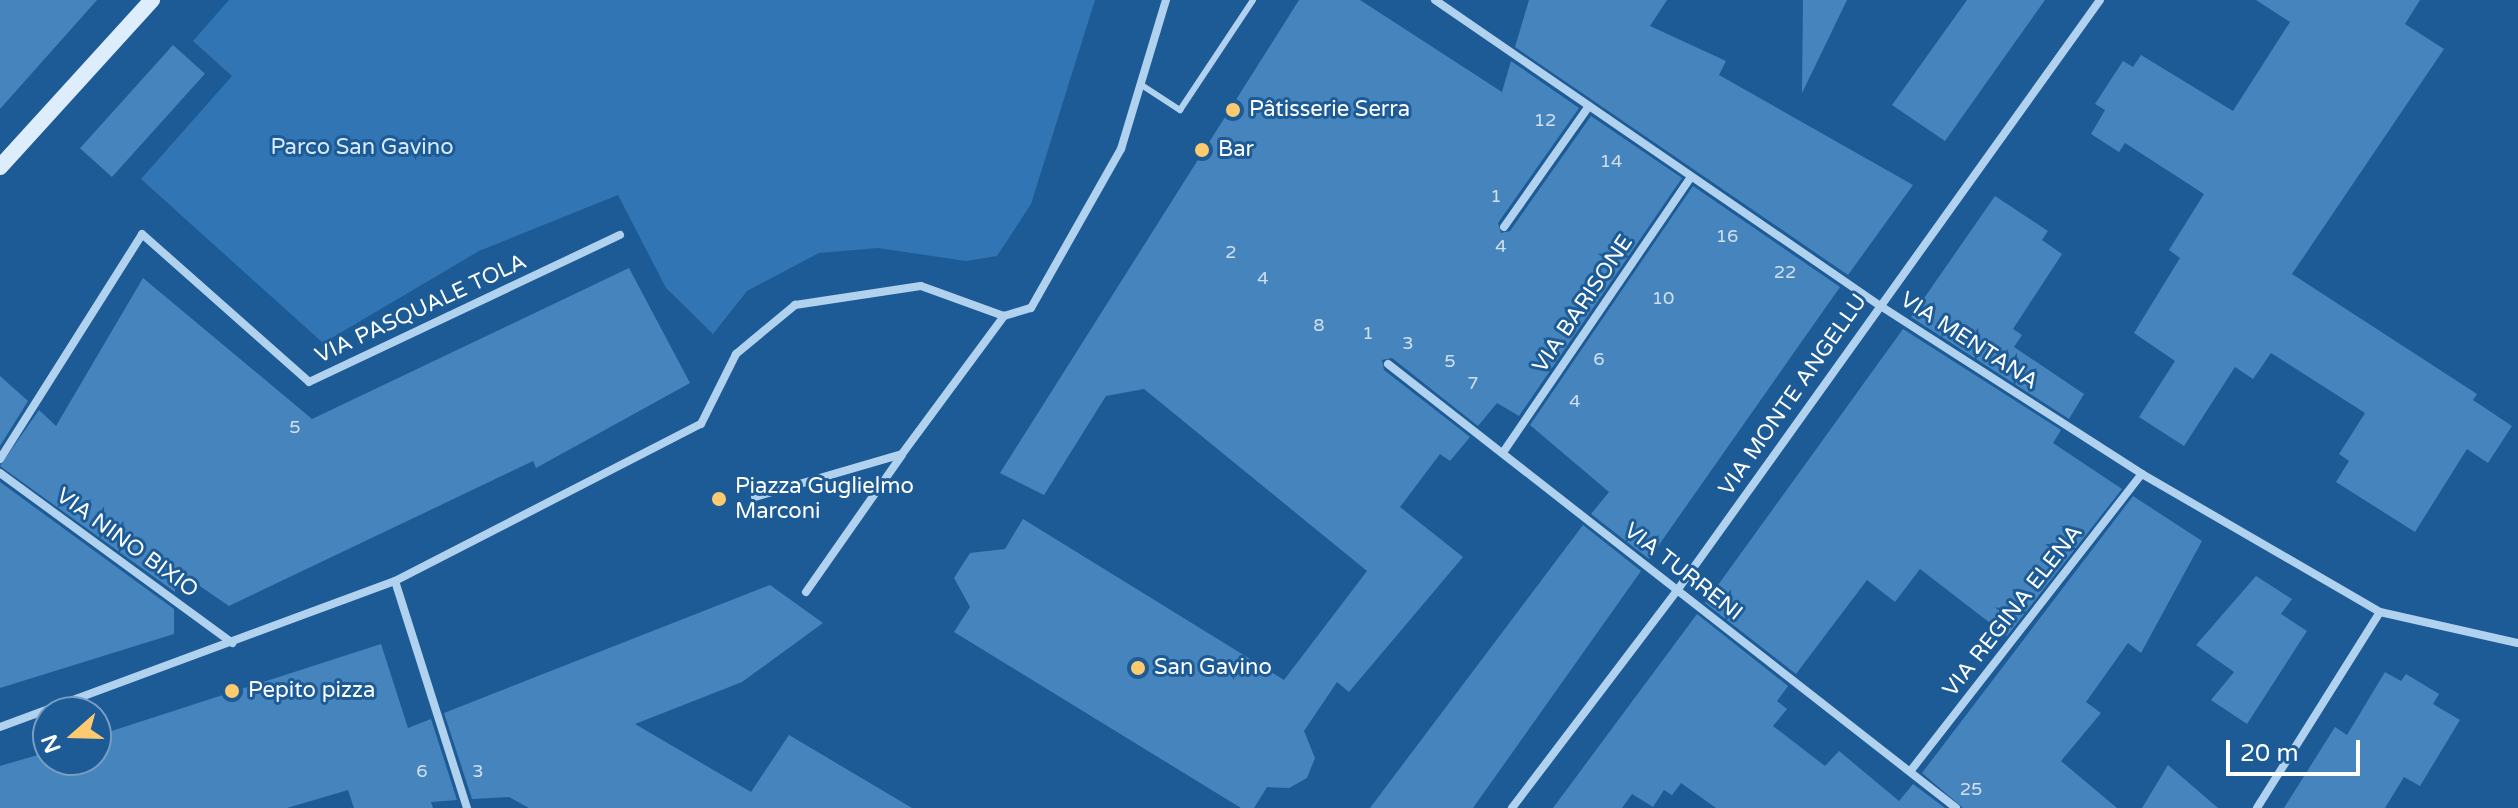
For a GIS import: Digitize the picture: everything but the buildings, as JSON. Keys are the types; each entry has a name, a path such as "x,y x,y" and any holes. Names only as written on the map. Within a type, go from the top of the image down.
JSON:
{"street":[{"path":"0,167 152,0"},
{"path":"0,727 395,581 701,424 736,354 795,305 921,286 1004,316 1031,308 1121,149 1166,0"},
{"name":"VIA MENTANA","path":"1435,0 1879,305 2142,474 2380,612 2518,643"},
{"name":"VIA MONTE ANGELLU","path":"1512,808 1676,592 2100,0"},
{"path":"1504,227 1589,106"},
{"name":"VIA BARISONE","path":"1504,451 1691,177"},
{"name":"VIA PASQUALE TOLA","path":"0,459 142,234 309,382 620,235"},
{"path":"806,592 902,454 1004,316"},
{"name":"VIA TURRENI","path":"1388,364 1504,451 1676,592 1912,769 1956,808"},
{"path":"755,497 902,454"},
{"name":"VIA NINO BIXIO","path":"0,473 232,643"},
{"name":"VIA REGINA ELENA","path":"1912,769 2142,474"},
{"path":"395,581 467,808"},
{"path":"2257,808 2380,612"}],"lane":[{"path":"1140,84 1180,110 1253,0"}],"green space":[{"name":"Parco San Gavino","path":"229,0 1095,0 1031,204 997,256 966,261 878,248 819,253 747,291 713,334 666,288 618,195 479,251 323,343 141,179 232,76 193,41"}],"place":[{"name":"Pâtisserie Serra","path":"1233,110"},
{"name":"Bar","path":"1202,150"},
{"name":"Piazza Guglielmo Marconi","path":"719,499"},
{"name":"San Gavino","path":"1138,668"},
{"name":"Pepito pizza","path":"232,691"}]}
